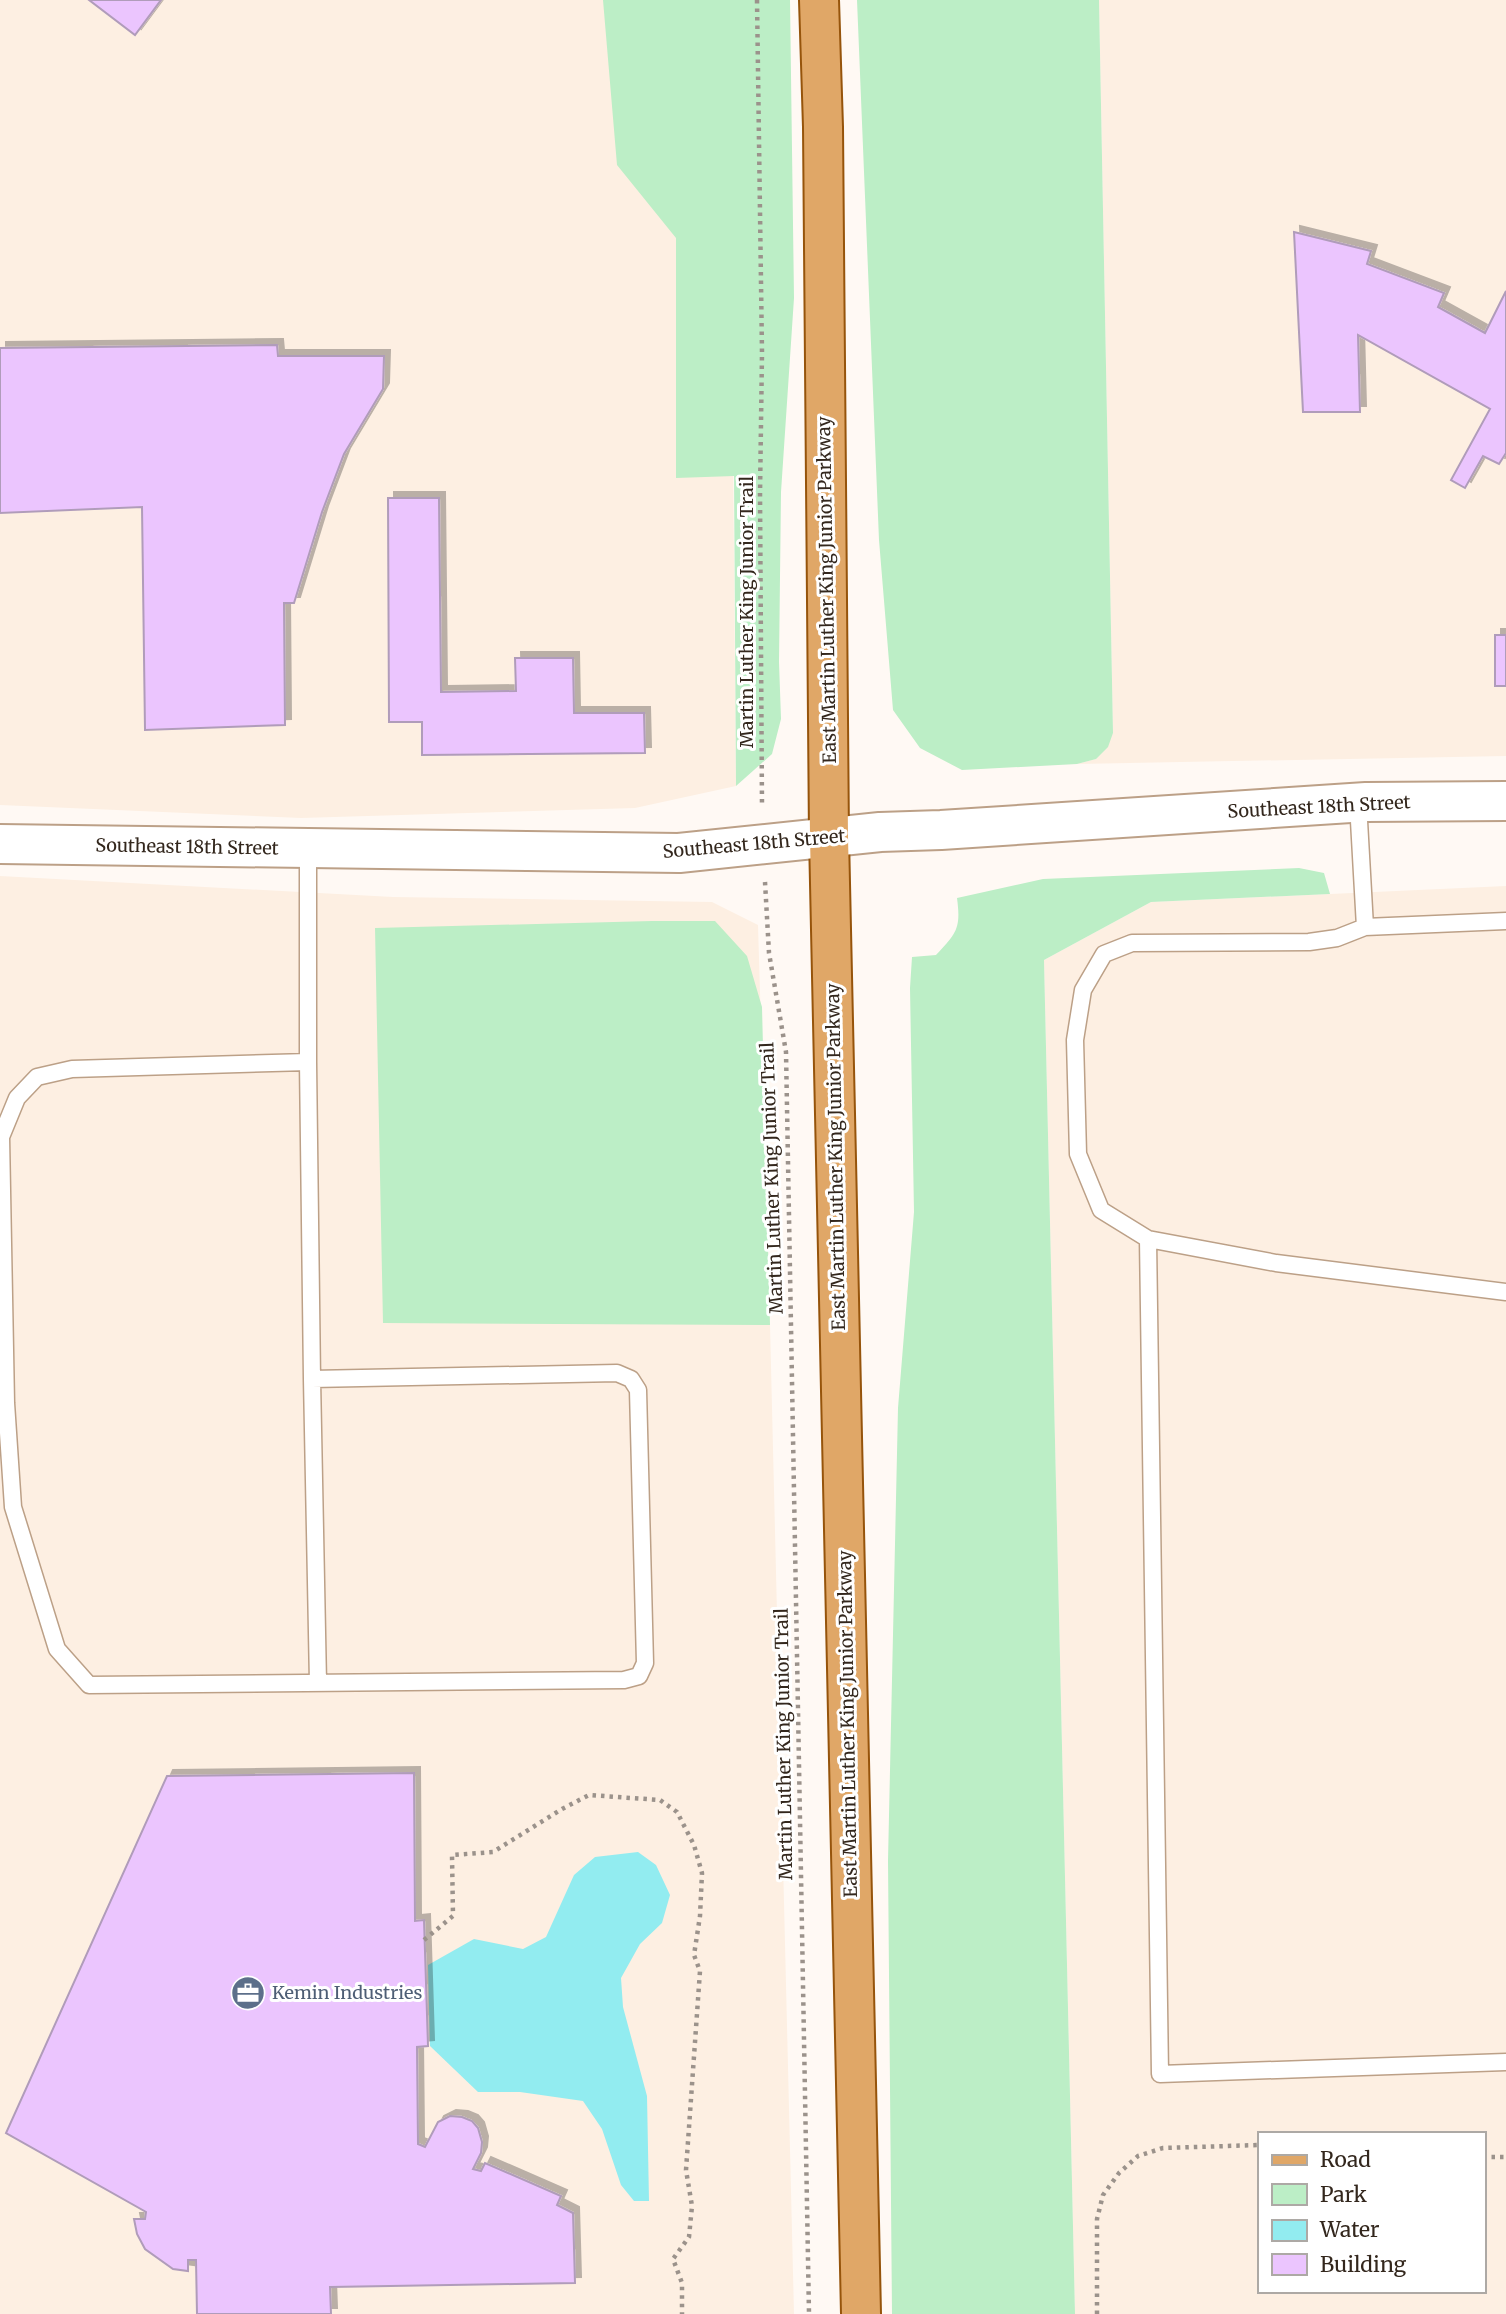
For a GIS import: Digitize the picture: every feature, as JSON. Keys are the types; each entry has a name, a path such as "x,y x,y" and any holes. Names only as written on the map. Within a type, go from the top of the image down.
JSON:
{"main road":[{"name":"East Martin Luther King Junior Parkway","path":"819,0 823,127 829,837 861,2314"}],"street":[{"name":"Southeast 18th Street","path":"0,844 679,853 880,832 1358,803 1506,801"}],"lane":[{"path":"1358,803 1366,928"},
{"path":"308,848 307,1062 318,1683"},
{"path":"1506,921 1366,928 1338,938 1309,942 1132,943 1104,954 1083,990 1075,1040 1078,1154 1101,1210 1148,1239 1276,1263 1506,1292"},
{"path":"307,1062 72,1069 37,1077 16,1098 1,1137 3,1403 13,1507 57,1649 89,1685 624,1681 639,1676 645,1663 638,1390 631,1379 617,1373 312,1379"},
{"path":"1148,1239 1160,2074 1506,2062"}],"path":[{"name":"Martin Luther King Junior Trail","path":"757,0 762,353 762,844 769,953 786,1052 809,2314"},
{"path":"424,1940 453,1916 452,1854 493,1852 589,1795 660,1800 677,1812 694,1845 702,1873 701,1916 694,1955 699,1970 686,2170 692,2206 689,2237 673,2259 682,2283 682,2314"},
{"path":"1097,2314 1097,2219 1103,2195 1119,2173 1138,2156 1163,2148 1258,2145"},
{"path":"1485,2157 1506,2158"}],"shaded area":[{"path":"0,0 729,0 736,786 635,808 301,818 0,805"},
{"path":"1099,0 1506,0 1506,756 1077,764 1096,759 1113,733"},
{"name":"Kemin Industries","path":"0,876 393,897 712,902 758,925 794,2314 0,2314"},
{"path":"1506,886 1506,2314 1075,2314 1044,960 1151,902"}],"green space":[{"path":"603,0 790,0 794,298 781,492 781,719 772,754 736,786 734,476 676,478 676,238 617,165"},
{"path":"857,0 1099,0 1113,733 1108,747 1096,759 1077,764 962,770 920,748 893,710 879,540"},
{"path":"1299,868 1324,873 1330,894 1151,902 1044,960 1075,2314 892,2314 888,1861 898,1408 914,1212 910,988 912,957 936,955 949,941 958,923 957,898 1043,879"},
{"path":"715,921 747,956 762,1007 770,1325 383,1323 375,928"}],"water":[{"path":"638,1852 656,1865 670,1895 662,1923 640,1944 621,1978 623,2007 647,2096 649,2201 634,2201 621,2185 602,2129 583,2101 520,2092 478,2092 430,2046 428,1965 474,1939 523,1949 546,1937 574,1875 595,1857"}],"building":[{"path":"89,0 161,0 135,35"},
{"path":"1294,232 1371,251 1367,264 1444,293 1438,307 1485,333 1506,291 1506,453 1499,464 1483,456 1465,488 1451,480 1490,409 1358,335 1360,412 1303,412"},
{"path":"277,345 278,356 384,356 383,389 344,454 322,512 294,603 284,603 285,725 145,730 142,507 0,513 0,348"},
{"path":"388,498 439,498 441,692 516,691 515,658 573,658 574,713 644,713 645,753 422,755 422,722 389,722"},
{"path":"1495,635 1506,635 1506,686 1495,686"},
{"name":"Kemin Industries","path":"414,1773 415,1921 424,1920 428,2046 417,2047 418,2144 425,2147 438,2122 450,2116 462,2117 472,2121 478,2128 482,2142 481,2153 473,2169 481,2171 485,2163 561,2196 557,2205 573,2213 575,2283 330,2287 331,2314 197,2314 196,2260 188,2260 188,2271 173,2269 145,2249 137,2234 134,2219 145,2219 146,2212 6,2133 167,1776"}],"place":[{"name":"Kemin Industries","path":"248,1993"}]}
